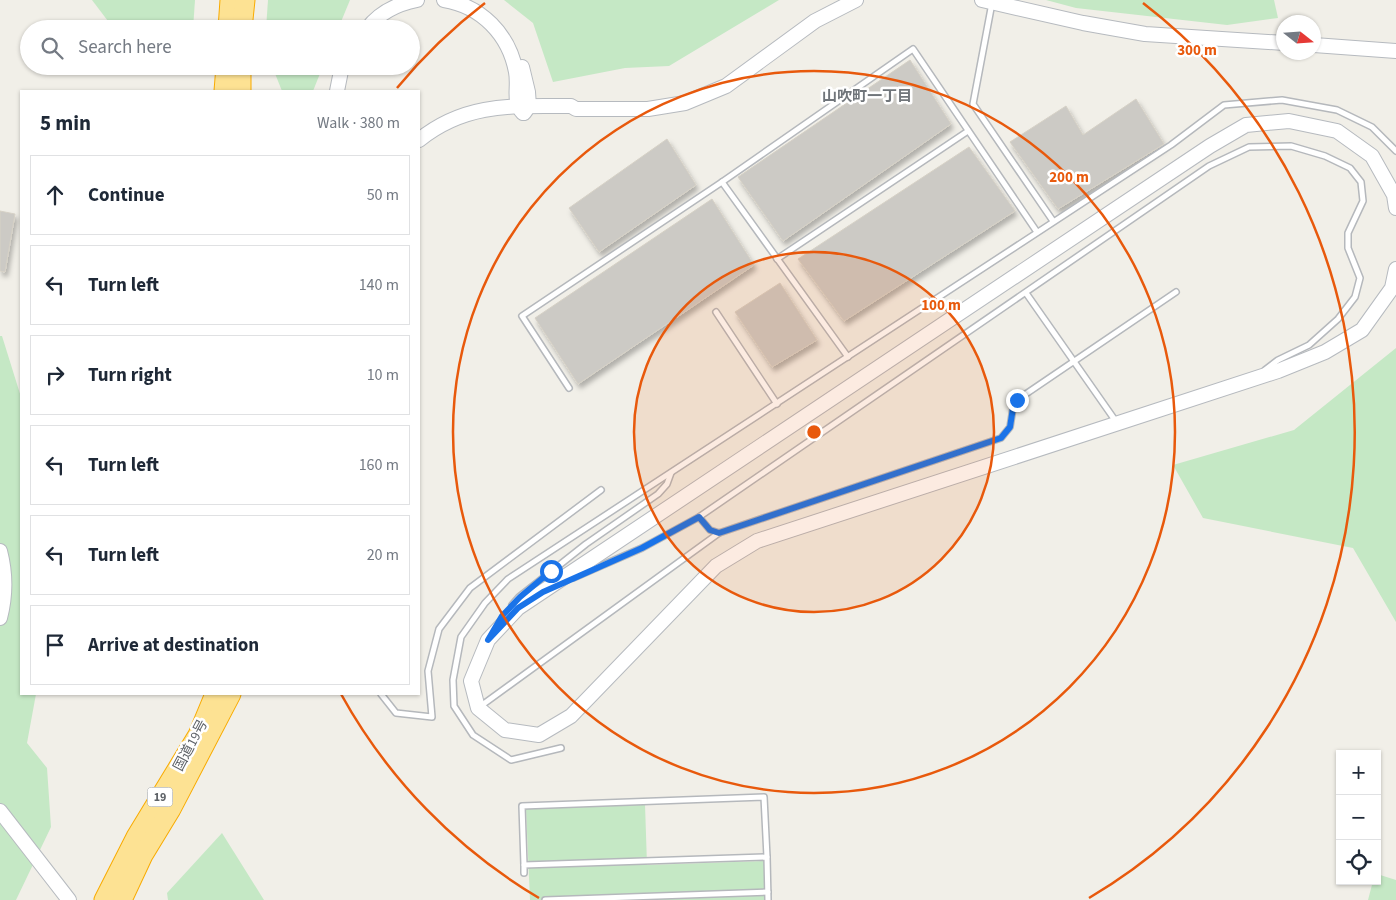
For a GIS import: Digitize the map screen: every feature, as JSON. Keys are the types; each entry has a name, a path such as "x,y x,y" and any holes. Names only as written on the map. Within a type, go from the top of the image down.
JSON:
{"highway":[{"path":"229,20 230,0"},
{"path":"243,20 245,0"},
{"path":"224,90 225,75"},
{"path":"241,75 241,90"},
{"name":"国道19号","path":"108,899 136,837 198,735 215,695"},
{"name":"国道19号","path":"108,899 143,855 171,809 230,695"}],"street":[{"path":"368,20 379,8 393,0"},
{"path":"376,20 395,6 417,0"},
{"path":"444,0 458,3 476,12 489,21 502,36 510,52 523,109"},
{"path":"470,0 494,17 518,49 528,92 523,109"},
{"path":"420,139 454,118 494,107 571,113 576,109 648,109 685,103 726,86 815,21 856,0"},
{"path":"987,1 1145,34 1276,42"},
{"path":"1321,46 1396,51"},
{"path":"249,75 250,90"},
{"path":"337,90 340,75"},
{"path":"344,90 347,75"},
{"path":"420,147 444,130 461,123 523,109"},
{"path":"1396,208 1394,195 1372,156 1337,131 1289,121 1246,126 1210,146 518,608 488,640 471,681 478,708 505,730 538,735 571,716 716,566 757,541 1278,371 1325,352 1362,330 1392,288 1396,269"},
{"path":"0,551 5,576 5,594 0,618"},
{"path":"0,811 69,900"}],"lane":[{"path":"987,1 973,104 1053,221"},
{"path":"569,388 522,316 722,182 913,49 1036,232"},
{"path":"561,748 511,760 473,735 454,706 453,680 461,637 485,603 508,580 1171,145 1224,105 1282,100 1337,110 1372,126 1396,151"},
{"path":"777,259 968,131"},
{"path":"543,592 642,548 699,517 1210,166 1249,147 1292,146 1325,156 1350,168 1360,182 1363,201 1348,233 1348,248 1360,278 1355,297 1338,319 1309,345 1278,360 1250,380"},
{"path":"722,182 848,357"},
{"path":"478,708 719,533 1001,438 1010,427 1013,408 1017,400 1176,292"},
{"path":"1026,293 1117,424"},
{"path":"716,312 777,404"},
{"path":"488,640 502,616 520,597 586,544 658,494 667,484 672,472"},
{"path":"382,695 396,713 432,717 428,671 439,629 470,588 601,490"},
{"path":"699,517 710,530 719,533"},
{"path":"524,872 522,806 764,797 768,900"},
{"path":"524,865 767,857"},
{"path":"545,900 768,892"}],"green space":[{"path":"92,0 195,0 194,20 107,20"},
{"path":"268,0 350,0 342,20 267,20"},
{"path":"504,0 779,0 669,66 625,68 553,82 533,23"},
{"path":"1046,0 1274,0 1277,15 1276,18 1227,25 1076,8"},
{"path":"276,75 319,75 313,90 282,90"},
{"path":"0,336 2,336 20,394 20,695 36,695 27,743 47,768 51,827 16,900 0,900"},
{"path":"1396,348 1396,622 1353,548 1203,518 1173,465 1294,430"},
{"path":"645,804 647,865 764,861 764,900 530,900 526,809"},
{"path":"222,833 264,900 168,900 167,893"},
{"path":"1381,875 1396,880 1396,900 1368,900 1372,885 1381,885"}],"building":[{"path":"910,60 951,124 783,241 738,177"},
{"path":"1136,99 1164,144 1058,209 1010,142 1066,106 1083,135"},
{"path":"667,139 696,185 599,252 569,208"},
{"path":"969,147 1015,211 844,321 798,259"},
{"path":"712,199 754,265 578,384 535,318"},
{"path":"0,211 15,214 5,272 0,271"},
{"path":"780,283 817,340 772,367 735,312"}],"district":[{"name":"山吹町一丁目","path":"867,96"}],"route":[{"path":"551,571 520,597 502,616 488,640 518,608 543,592 642,548 699,517 706,527 719,533 1001,438 1010,427 1013,408 1017,400"}]}
